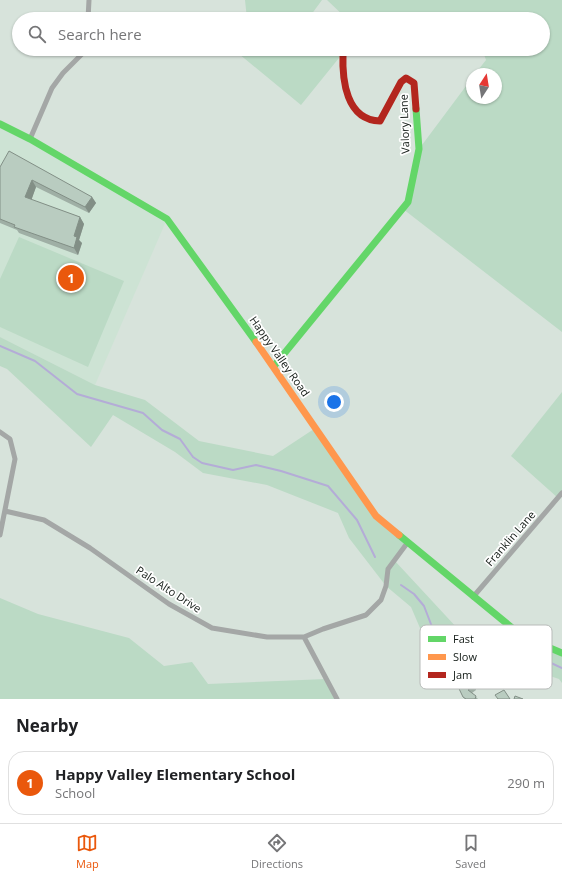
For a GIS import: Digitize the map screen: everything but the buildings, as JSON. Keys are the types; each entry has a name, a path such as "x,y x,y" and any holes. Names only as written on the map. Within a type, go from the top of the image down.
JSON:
{"street":[{"path":"88,12 89,0"},
{"path":"30,139 52,88 63,73 80,56"},
{"name":"Valory Lane","path":"274,366 408,202 419,149 414,83 406,78 401,82 380,121 370,121 361,117 345,87 342,66 343,56"},
{"name":"Happy Valley Road","path":"0,124 30,139 153,210 167,220 274,366 346,468 373,511 473,597 508,625"},
{"path":"0,432 10,439 14,459 0,535"},
{"name":"Franklin Lane","path":"473,597 560,499 562,493"},
{"name":"Palo Alto Drive","path":"5,512 44,520 90,548 169,604 212,628 267,637 304,637 366,615 381,600 386,586 388,569 408,542"},
{"path":"304,637 337,699"},
{"name":"Happy Valley Road","path":"552,649 562,653"}],"shaded area":[{"path":"245,0 322,0 313,12 246,12"},
{"path":"327,0 562,0 562,332 403,209 419,149 466,86 466,104 502,104 502,68 480,68 486,60 485,56 550,56 550,12 340,12"},
{"path":"242,56 341,56 301,105"},
{"path":"0,124 167,219 95,385 0,337"},
{"path":"19,237 124,281 88,367 0,327 0,279"},
{"path":"0,337 95,385 145,400 199,441 273,456 317,427 366,502 408,542 395,561 454,625 420,625 420,628 411,607 386,586 349,538 338,513 267,485 203,473 175,452 113,415 91,447 7,369 0,366"},
{"path":"562,392 562,493 558,498 511,456"},
{"path":"0,598 38,614 129,638 164,666 192,662 208,684 326,679 337,699 0,699"},
{"path":"552,648 562,653 562,683 559,679 552,677"}],"waterway":[{"path":"0,346 35,361 77,394 143,413 162,430 180,439 193,457 202,463 233,470 256,465 281,471 328,486 357,520 375,557"},
{"path":"401,585 414,594 424,606 431,625"},
{"path":"552,663 562,668"}],"traffic: fast":[{"path":"274,366 408,202 419,149 416,109"},
{"path":"0,124 30,139 167,219 256,342"},
{"path":"399,535 509,625"},
{"path":"552,649 562,653"}],"traffic: slow":[{"path":"256,342 376,516 399,535"}],"traffic: jam":[{"path":"343,56 345,86 348,97 360,114 369,119 380,121 401,82 406,78 414,83 416,109"}],"place":[{"name":"Happy Valley Elementary School","path":"71,278"}]}
